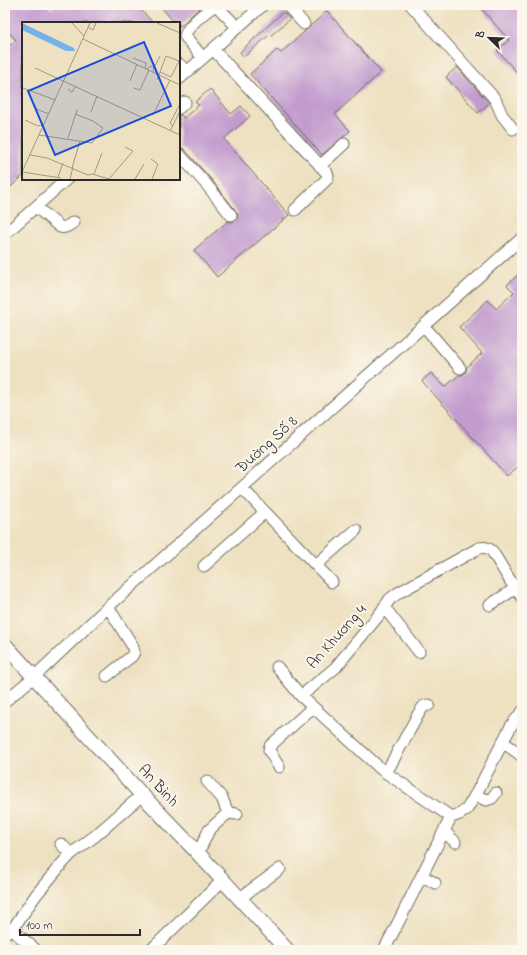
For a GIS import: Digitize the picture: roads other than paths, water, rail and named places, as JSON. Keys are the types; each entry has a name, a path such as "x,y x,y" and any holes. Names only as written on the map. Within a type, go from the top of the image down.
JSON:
{"main road":[{"name":"An Bình","path":"5,645 142,795 196,850 284,949"}],"street":[{"path":"203,58 185,36 186,31 192,24 216,5 237,27"},
{"path":"183,76 263,5"},
{"path":"287,5 304,24"},
{"path":"411,5 495,99 500,112 513,129"},
{"path":"213,49 327,173 327,179 295,210"},
{"path":"320,166 344,144"},
{"path":"180,155 231,215"},
{"path":"5,234 66,180"},
{"path":"36,207 60,227 66,227 74,222"},
{"name":"Đường Số 8","path":"5,701 34,677 108,608 522,238"},
{"path":"424,326 460,368"},
{"path":"242,488 332,582"},
{"path":"204,566 265,512"},
{"path":"316,565 356,530"},
{"name":"An Khương 4","path":"301,696 341,662 390,599 398,593 479,548 483,547 492,550 519,593"},
{"path":"490,605 519,593"},
{"path":"384,607 419,652"},
{"path":"106,676 132,656 134,652 132,645 108,608"},
{"path":"277,667 301,696 376,766 451,817"},
{"path":"386,773 424,706 429,705"},
{"path":"279,767 269,750 270,746 313,707"},
{"path":"384,950 451,817 460,814 467,809 504,742 511,726 522,712"},
{"path":"504,742 522,756"},
{"path":"196,850 201,847 209,830 233,813 208,781"},
{"path":"475,795 486,800 492,798 496,793"},
{"path":"36,950 9,932 36,895 60,866 72,854 142,795"},
{"path":"444,832 455,842"},
{"path":"61,844 72,854"},
{"path":"240,898 280,869"},
{"path":"422,876 435,883"},
{"path":"151,950 223,880"}]}
